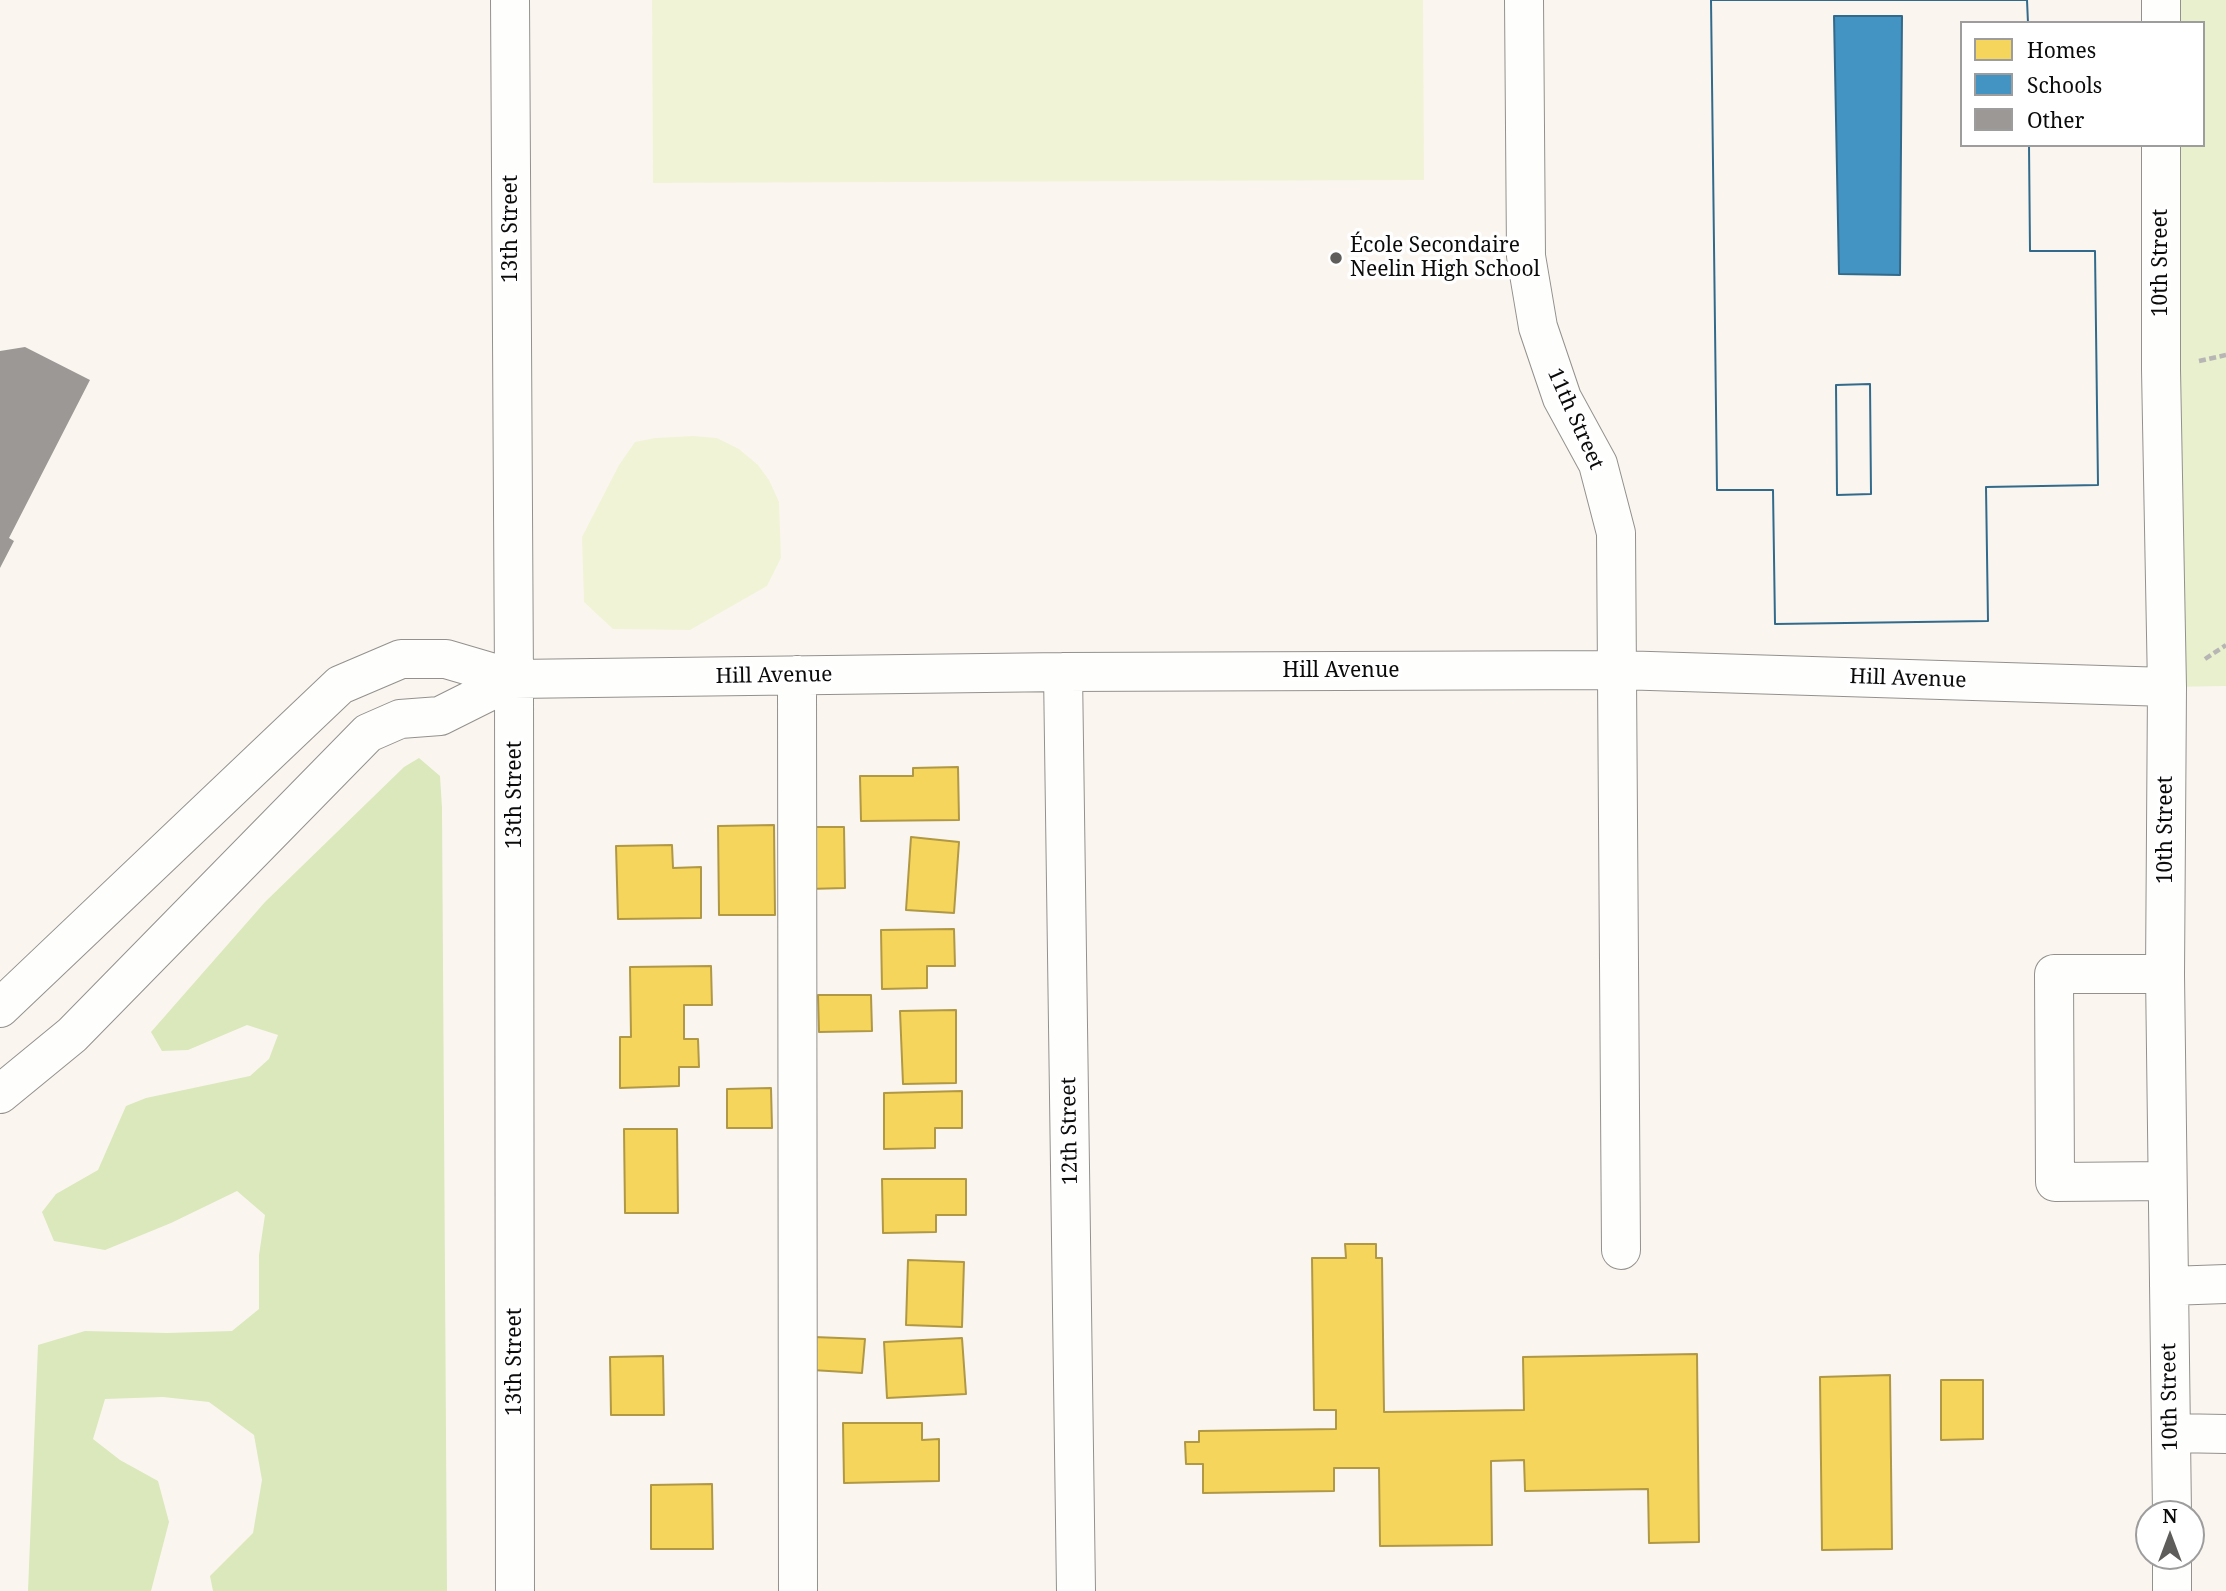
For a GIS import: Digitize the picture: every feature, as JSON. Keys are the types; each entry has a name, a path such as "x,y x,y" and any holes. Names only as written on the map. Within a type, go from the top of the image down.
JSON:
{"street":[{"name":"13th Street","path":"510,0 515,1591"},
{"name":"11th Street","path":"1524,0 1527,256 1538,327 1562,398 1598,464 1615,533 1621,1250"},
{"path":"2161,0 2161,21"},
{"name":"10th Street","path":"2161,147 2161,357 2167,687 2165,974 2172,1500"},
{"path":"0,1008 340,685 401,659 446,659 514,679"},
{"name":"Hill Avenue","path":"514,679 1063,672 1618,670 2167,687"},
{"name":"12th Street","path":"1063,672 1076,1591"},
{"path":"797,675 798,1591"},
{"path":"0,1094 72,1035 368,733 400,719 440,716 514,679"},
{"path":"2165,974 2054,974 2055,1182 2167,1181"},
{"path":"2169,1286 2226,1284"},
{"path":"2171,1433 2226,1434"},
{"path":"2172,1570 2172,1591"}],"green space":[{"path":"652,0 1423,0 1424,180 653,183"},
{"path":"2163,0 2226,0 2226,686 2167,687 2164,147 2205,147 2205,21 2163,21"},
{"path":"693,436 717,438 739,449 758,465 769,480 779,502 781,558 767,586 690,630 613,629 584,602 582,537 619,465 635,442"},
{"path":"419,758 440,776 442,808 447,1591 213,1591 210,1576 253,1533 262,1480 254,1435 209,1402 163,1397 105,1399 93,1439 120,1460 158,1481 169,1522 151,1591 28,1591 38,1345 85,1331 232,1331 259,1309 259,1255 265,1215 237,1191 171,1223 105,1250 54,1241 42,1212 56,1194 98,1170 126,1106 146,1098 250,1076 269,1059 278,1035 247,1025 188,1050 162,1051 151,1032 265,902 404,767"}],"building: Homes":[{"path":"958,767 959,820 861,821 860,776 913,776 913,768"},
{"path":"774,825 775,915 719,915 718,826"},
{"path":"807,827 844,827 845,888 808,889"},
{"path":"911,837 959,842 954,913 906,910"},
{"path":"672,845 673,868 701,867 701,918 618,919 616,846"},
{"path":"954,929 955,966 927,966 927,988 882,989 881,930"},
{"path":"711,966 712,1005 684,1005 684,1039 698,1039 699,1067 679,1067 679,1086 620,1088 620,1037 631,1037 630,967"},
{"path":"818,995 871,995 872,1031 819,1032"},
{"path":"956,1010 956,1083 903,1084 900,1011"},
{"path":"771,1088 772,1128 727,1128 727,1089"},
{"path":"962,1091 962,1128 935,1128 935,1148 884,1149 884,1093"},
{"path":"624,1129 677,1129 678,1213 625,1213"},
{"path":"882,1179 966,1179 966,1215 936,1215 936,1232 883,1233"},
{"path":"1345,1244 1376,1244 1376,1258 1382,1258 1384,1412 1524,1410 1523,1357 1697,1354 1699,1542 1649,1543 1648,1489 1525,1491 1524,1460 1491,1461 1492,1545 1380,1546 1379,1468 1334,1468 1334,1491 1203,1493 1203,1464 1186,1464 1185,1442 1199,1442 1199,1431 1336,1429 1336,1410 1314,1410 1312,1258 1346,1258"},
{"path":"908,1260 964,1262 962,1327 906,1325"},
{"path":"814,1337 865,1339 862,1373 812,1370"},
{"path":"962,1338 966,1394 887,1398 884,1342"},
{"path":"663,1356 664,1415 611,1415 610,1357"},
{"path":"1890,1375 1892,1549 1822,1550 1820,1377"},
{"path":"1941,1380 1983,1380 1983,1439 1941,1440"},
{"path":"843,1423 922,1423 922,1440 939,1439 939,1481 844,1483"},
{"path":"712,1484 713,1549 651,1549 651,1485"}],"building: Schools":[{"path":"1711,0 2027,0 2028,21 1960,21 1960,147 2029,147 2030,251 2095,251 2098,485 1986,487 1988,621 1775,624 1773,490 1717,490","holes":["1834,16 1902,16 1900,275 1839,274","1870,384 1871,494 1837,495 1836,385"]},
{"path":"1711,0 2027,0 2028,21 1960,21 1960,147 2029,147 2030,251 2095,251 2098,485 1986,487 1988,621 1775,624 1773,490 1717,490"},
{"path":"1870,384 1871,494 1837,495 1836,385"}],"building: Other":[{"path":"25,347 90,380 9,538 14,541 0,568 0,351"}],"place":[{"name":"École Secondaire Neelin High School","path":"1336,258"}]}
